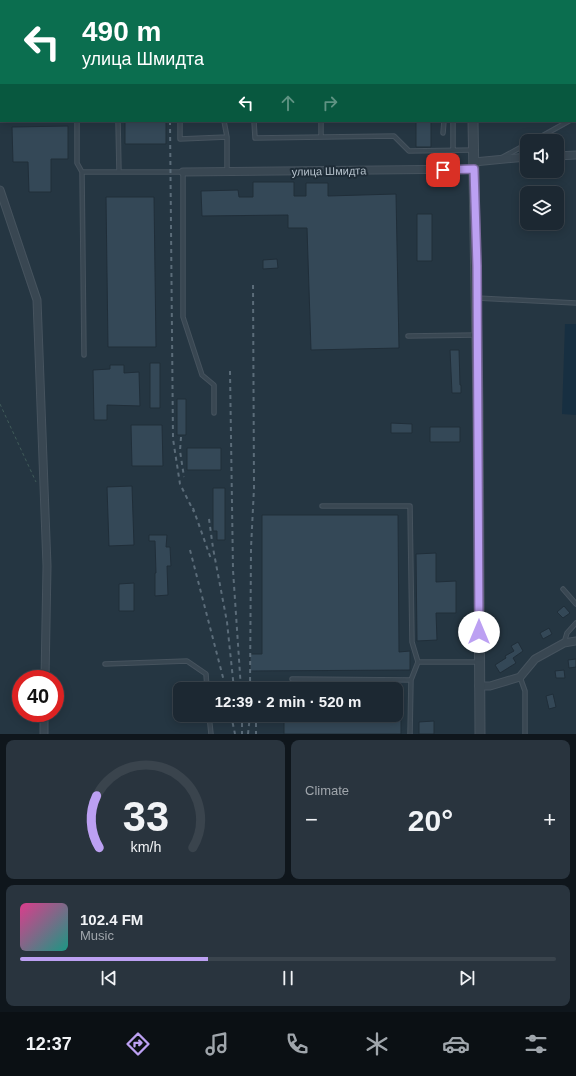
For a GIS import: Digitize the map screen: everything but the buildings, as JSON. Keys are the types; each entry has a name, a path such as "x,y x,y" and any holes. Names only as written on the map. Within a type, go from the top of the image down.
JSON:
{"street":[{"path":"473,122 477,298 480,734"},
{"path":"564,156 576,155"},
{"name":"улица Шмидта","path":"183,172 474,166 500,159 520,158"},
{"path":"0,190 38,300 47,566 45,670"},
{"path":"479,686 490,686 520,677 535,659 564,643 576,641"},
{"path":"44,722 44,734"}],"lane":[{"path":"77,122 77,163 82,172 84,355"},
{"path":"118,122 119,172"},
{"path":"180,122 180,139 227,137"},
{"path":"224,122 227,137 227,171"},
{"path":"254,122 255,138 394,136 409,151 474,150"},
{"path":"321,122 321,137"},
{"path":"443,133 444,122"},
{"path":"453,122 453,150"},
{"path":"546,134 567,122"},
{"path":"500,159 520,148"},
{"path":"82,172 183,172 183,317 202,375 214,385 214,413"},
{"path":"477,298 576,303"},
{"path":"408,336 477,335"},
{"path":"322,506 410,506 412,642 418,662 411,680 410,734"},
{"path":"563,589 576,604"},
{"path":"564,643 566,633 576,623"},
{"path":"105,664 188,661 206,674 207,682"},
{"path":"418,662 480,662"},
{"path":"520,677 525,691 525,734"},
{"path":"292,679 411,680"},
{"path":"210,722 211,734"}],"path":[{"path":"0,404 38,484"}],"water":[{"path":"565,324 576,324 576,415 562,414"}],"railway":[{"path":"170,122 173,439 180,484 194,512"},
{"path":"250,682 251,548 254,488 253,281"},
{"path":"230,371 233,570 241,682"},
{"path":"181,437 180,451 184,477"},
{"path":"193,508 211,559"},
{"path":"209,519 227,622 233,682"},
{"path":"190,550 224,682"},
{"path":"232,722 235,734"},
{"path":"242,722 242,734"},
{"path":"248,734 249,722"},
{"path":"256,722 256,734"}],"route":[{"path":"443,170 474,169 477,266 479,632"}]}
